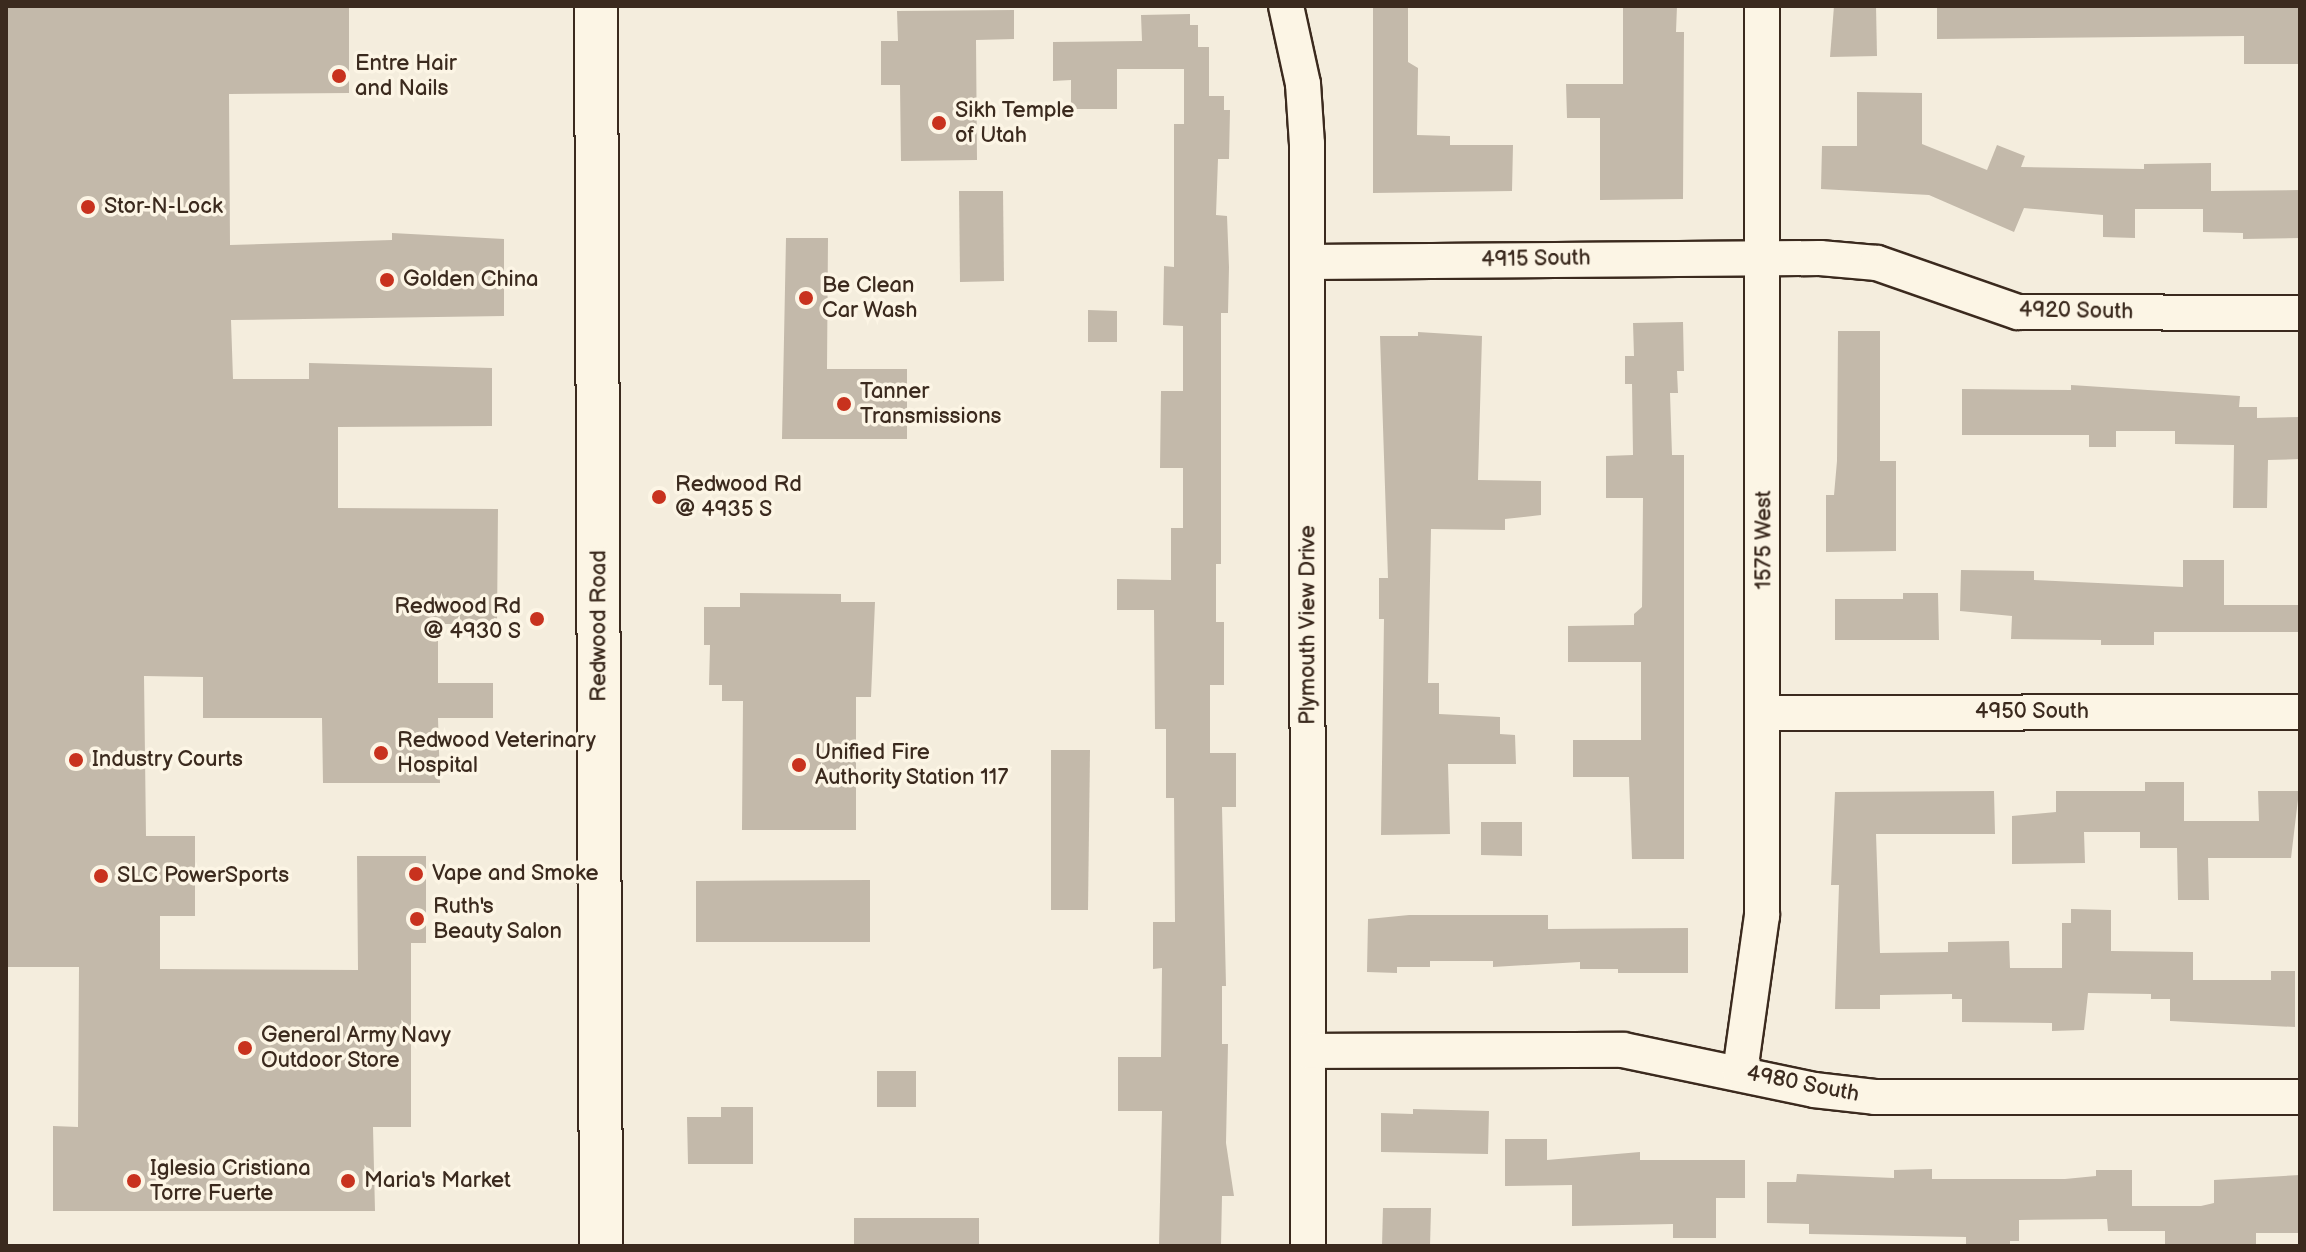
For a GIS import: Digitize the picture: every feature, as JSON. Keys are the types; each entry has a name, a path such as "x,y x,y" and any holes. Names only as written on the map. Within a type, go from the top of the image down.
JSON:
{"main road":[{"name":"Redwood Road","path":"596,6 601,1246"}],"street":[{"name":"Plymouth View Drive","path":"1286,6 1306,114 1308,1246"},
{"name":"1575 West","path":"1740,1072 1762,916 1765,257 1762,6"},
{"name":"4915 South","path":"1308,262 1765,257"},
{"name":"4920 South","path":"1765,257 1877,263 2018,312 2300,313"},
{"name":"4950 South","path":"1764,713 2300,712"},
{"name":"4980 South","path":"1308,1051 1592,1047 1654,1054 1814,1090 1875,1097 2300,1097"}],"building":[{"path":"6,6 349,6 349,93 229,94 230,245 392,240 392,233 504,239 504,316 231,320 233,379 309,379 309,363 492,368 492,426 338,427 338,508 498,509 497,624 438,624 438,683 493,683 493,718 438,718 440,783 323,783 322,718 203,718 203,677 144,676 146,836 195,836 195,916 160,916 160,969 358,970 357,856 426,856 426,943 411,943 411,1127 373,1127 375,1211 53,1211 53,1126 78,1127 79,967 6,967"},
{"path":"1373,6 1408,6 1408,62 1418,68 1417,135 1450,136 1450,145 1513,145 1512,191 1373,193"},
{"path":"1623,6 1677,6 1676,32 1684,32 1683,199 1600,200 1600,118 1567,118 1566,84 1623,84"},
{"path":"1834,6 1876,6 1877,56 1830,57"},
{"path":"1937,6 2300,7 2300,64 2244,64 2244,36 1937,39"},
{"name":"Sikh Temple of Utah","path":"1014,10 1014,39 976,40 977,160 901,161 900,85 881,85 881,41 898,41 897,11"},
{"path":"1190,14 1190,25 1198,25 1198,47 1209,47 1209,96 1224,96 1224,110 1230,110 1229,159 1218,159 1216,215 1227,216 1229,267 1228,313 1221,313 1221,564 1216,564 1216,622 1224,622 1224,685 1210,685 1210,753 1236,753 1236,807 1222,807 1226,986 1222,986 1222,1044 1228,1044 1226,1143 1234,1196 1222,1196 1221,1246 1159,1246 1162,1111 1118,1111 1118,1057 1161,1057 1162,968 1153,969 1153,922 1175,922 1174,798 1166,798 1166,729 1155,729 1154,610 1117,610 1117,579 1171,580 1171,528 1183,528 1183,468 1160,468 1161,391 1183,391 1183,326 1163,325 1164,266 1174,267 1174,124 1184,124 1184,69 1117,69 1117,109 1071,109 1071,80 1053,81 1053,42 1142,41 1141,15"},
{"path":"1857,92 1922,93 1922,144 1987,170 1997,145 2025,156 2021,167 2144,169 2144,164 2211,163 2211,191 2300,190 2300,238 2243,239 2243,233 2203,232 2203,209 2135,209 2135,238 2103,237 2103,215 2024,208 2014,232 1929,195 1821,189 1822,146 1857,146"},
{"path":"959,191 1003,191 1004,281 960,282"},
{"name":"Tanner Transmissions","path":"786,238 828,238 827,369 907,369 907,439 782,439"},
{"path":"1088,310 1117,311 1117,342 1088,342"},
{"path":"1683,322 1684,371 1677,371 1678,393 1670,393 1672,455 1684,455 1684,859 1632,859 1629,777 1573,777 1573,740 1641,740 1641,662 1568,662 1568,626 1634,625 1634,614 1642,607 1643,498 1606,498 1606,456 1633,455 1632,384 1625,384 1625,356 1634,356 1633,323"},
{"path":"1838,331 1880,331 1880,461 1896,461 1896,551 1826,552 1826,495 1834,495 1837,461"},
{"path":"1418,332 1482,336 1478,480 1541,481 1541,515 1505,519 1505,530 1431,529 1428,683 1439,683 1439,714 1500,717 1500,734 1515,735 1516,764 1448,764 1450,834 1381,835 1384,619 1379,619 1379,578 1388,578 1380,336 1418,336"},
{"path":"2071,385 2240,396 2239,407 2257,407 2257,418 2300,417 2300,459 2268,460 2267,508 2233,508 2234,445 2175,444 2175,431 2116,431 2116,447 2089,447 2089,435 1962,435 1962,389 2071,390"},
{"path":"2183,560 2224,560 2224,605 2300,605 2300,632 2154,632 2154,645 2101,645 2101,640 2011,639 2012,616 1960,611 1961,570 2034,571 2034,580 2183,587"},
{"name":"Unified Fire Authority Station 117","path":"740,593 841,594 841,602 875,602 871,697 856,697 856,830 742,830 743,701 722,701 722,685 709,685 710,645 704,645 704,607 740,607"},
{"path":"1903,593 1938,593 1939,640 1835,640 1835,599 1903,599"},
{"path":"1051,750 1090,750 1088,910 1051,910"},
{"path":"2145,782 2184,782 2184,821 2259,821 2258,791 2299,791 2291,858 2208,858 2209,900 2178,900 2177,848 2140,848 2140,832 2084,832 2085,863 2012,864 2012,816 2056,812 2056,791 2145,791"},
{"path":"1994,791 1995,834 1876,834 1880,953 1948,952 1948,942 2009,941 2010,968 2062,968 2062,923 2071,923 2071,909 2111,910 2111,951 2193,952 2193,980 2271,980 2271,971 2295,971 2295,1027 2170,1021 2170,999 2151,999 2151,994 2088,993 2084,1030 2052,1031 2052,1023 1962,1022 1962,999 1952,999 1952,994 1880,995 1880,1009 1835,1009 1839,885 1831,885 1835,792"},
{"path":"1481,822 1522,822 1522,856 1481,855"},
{"path":"870,880 870,942 696,942 696,881"},
{"path":"1409,915 1548,915 1548,929 1688,928 1688,973 1618,973 1618,969 1580,969 1580,962 1493,967 1493,961 1430,961 1430,967 1397,967 1397,973 1367,972 1368,919"},
{"path":"877,1071 916,1071 916,1107 877,1107"},
{"path":"721,1107 753,1107 753,1164 688,1164 687,1117 721,1117"},
{"path":"1413,1109 1489,1111 1488,1154 1381,1152 1381,1113 1413,1114"},
{"path":"1505,1139 1547,1139 1547,1160 1640,1152 1640,1160 1745,1160 1745,1198 1716,1198 1716,1238 1673,1238 1673,1224 1572,1226 1572,1185 1505,1186"},
{"path":"1932,1169 1932,1179 2065,1179 2096,1176 2096,1170 2132,1170 2132,1206 2201,1206 2214,1203 2214,1180 2300,1175 2300,1233 2256,1233 2256,1246 2165,1246 2165,1231 2108,1231 2107,1219 2019,1220 2019,1241 2010,1241 2010,1246 1966,1246 1966,1237 1809,1234 1809,1224 1767,1223 1767,1182 1796,1182 1797,1174 1894,1178 1894,1170"},
{"path":"1383,1208 1431,1208 1430,1246 1382,1246"},
{"path":"854,1218 979,1218 979,1246 854,1246"}],"place":[{"name":"Entre Hair and Nails","path":"339,76"},
{"name":"Sikh Temple of Utah","path":"939,123"},
{"name":"Stor-N-Lock","path":"88,207"},
{"name":"Golden China","path":"387,280"},
{"name":"Be Clean Car Wash","path":"806,298"},
{"name":"Tanner Transmissions","path":"844,404"},
{"name":"Redwood Rd @ 4935 S","path":"659,497"},
{"name":"Redwood Rd @ 4930 S","path":"537,619"},
{"name":"Redwood Veterinary Hospital","path":"381,753"},
{"name":"Industry Courts","path":"76,760"},
{"name":"Unified Fire Authority Station 117","path":"799,765"},
{"name":"Vape and Smoke","path":"416,874"},
{"name":"SLC PowerSports","path":"101,876"},
{"name":"Ruth's Beauty Salon","path":"417,919"},
{"name":"General Army Navy Outdoor Store","path":"245,1048"},
{"name":"Iglesia Cristiana Torre Fuerte","path":"134,1181"},
{"name":"Maria's Market","path":"348,1181"}]}
